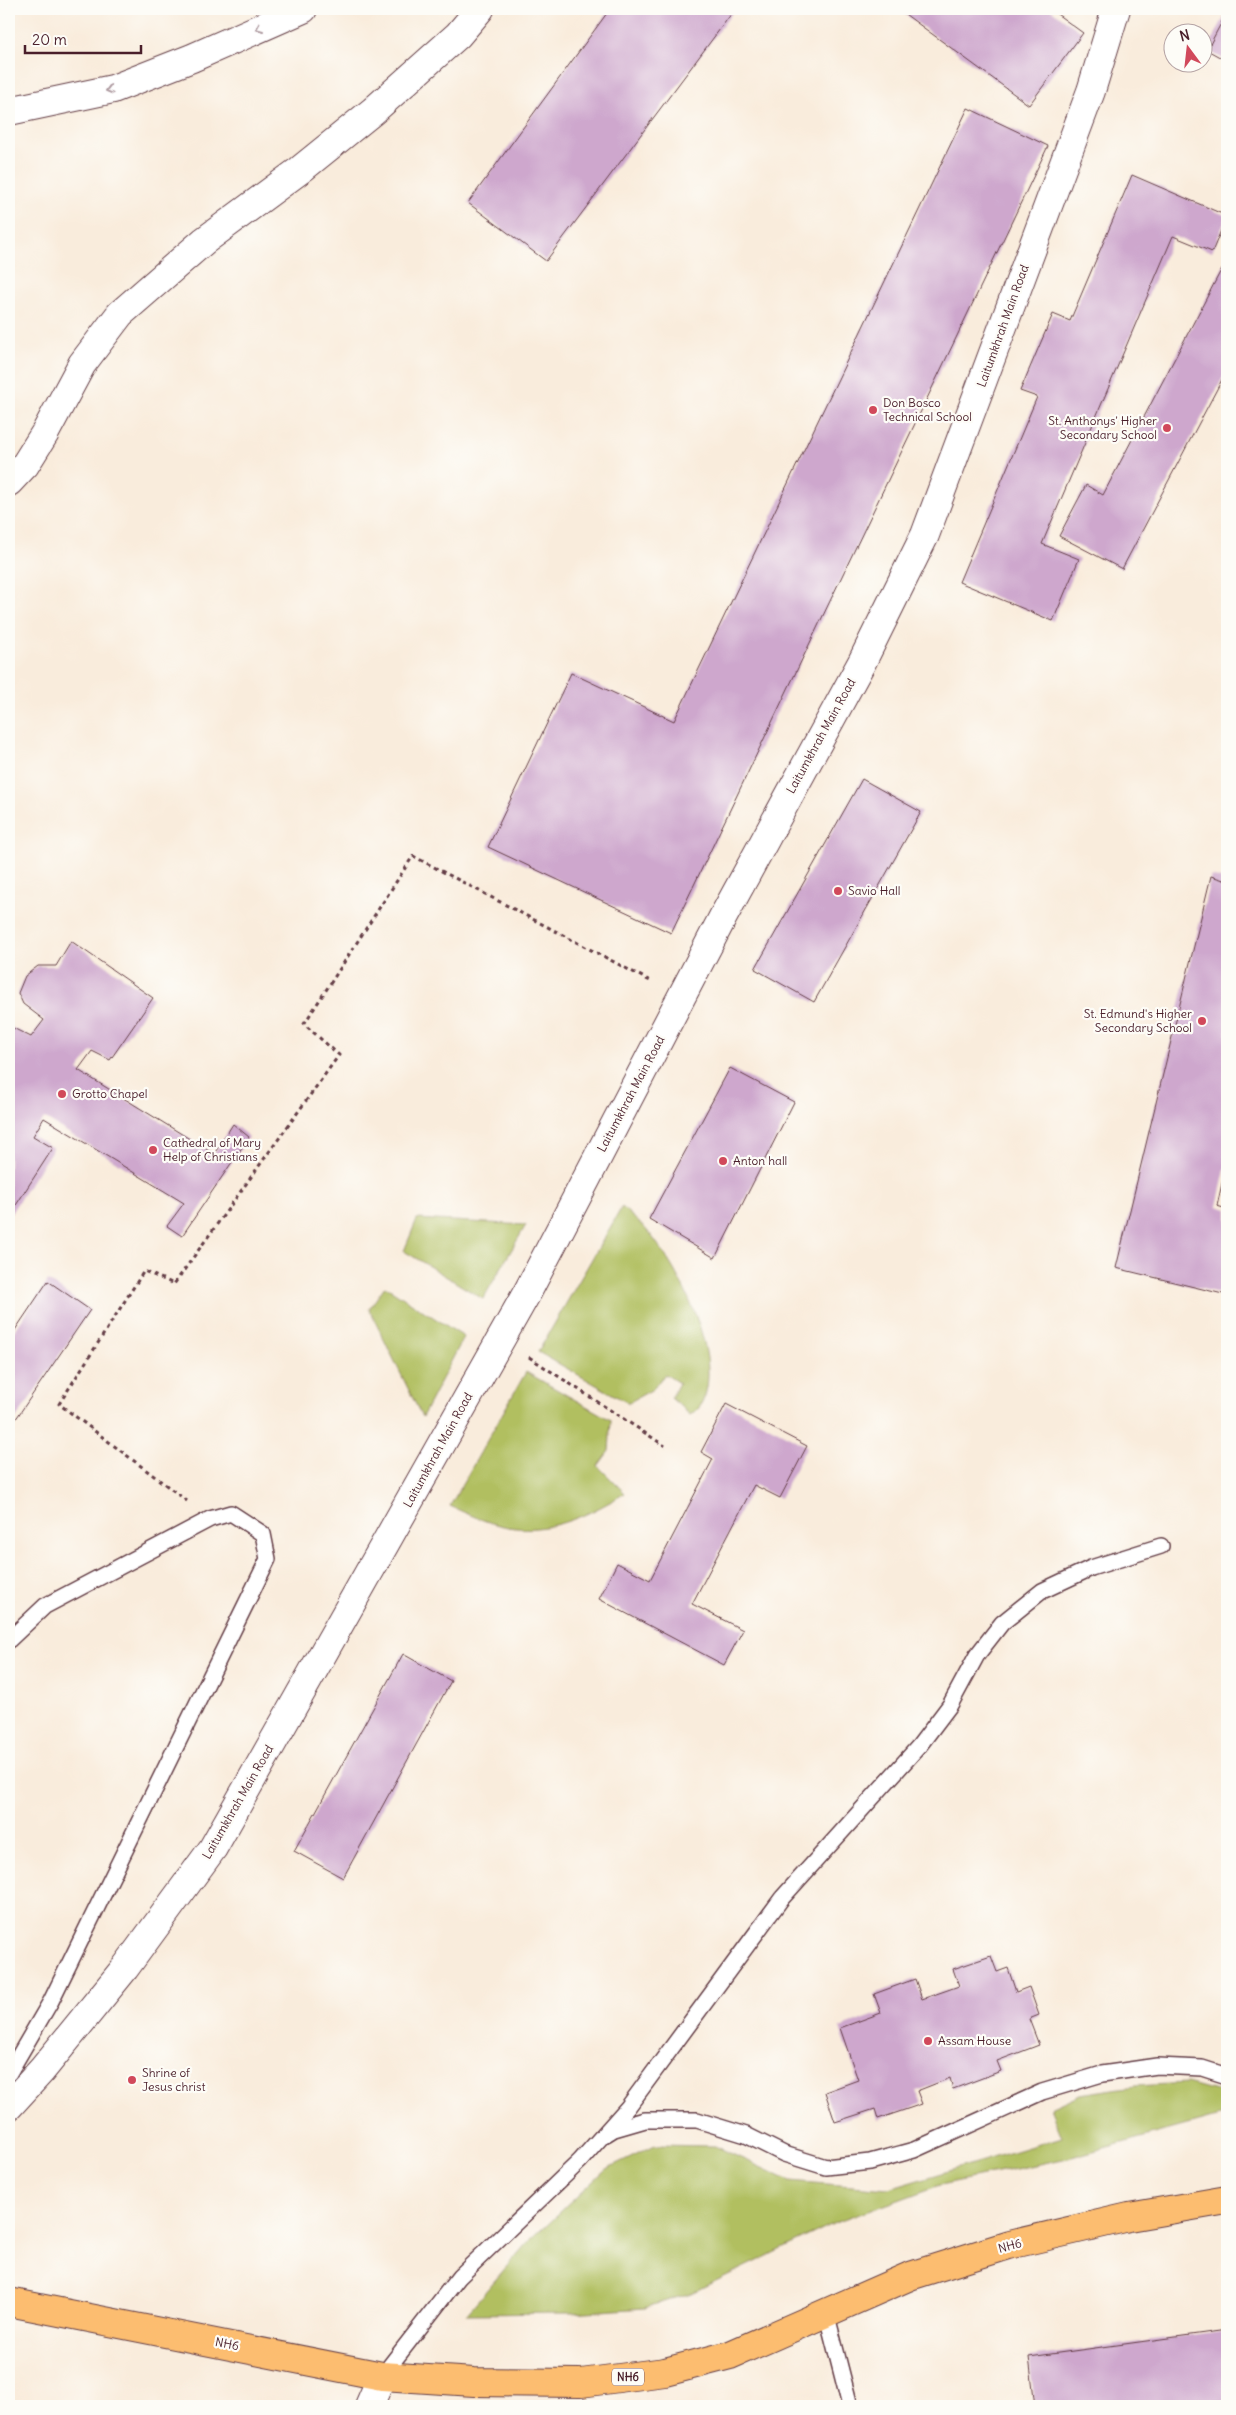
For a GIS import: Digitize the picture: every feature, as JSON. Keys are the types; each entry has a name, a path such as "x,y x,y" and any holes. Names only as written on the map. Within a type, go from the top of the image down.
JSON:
{"highway":[{"name":"NH6","path":"9,2302 382,2376 474,2382 581,2383 665,2372 730,2355 910,2276 1009,2245 1129,2217 1227,2200"}],"street":[{"path":"9,111 114,89 192,58 304,9"},
{"path":"9,482 25,465 46,433 82,364 120,314 204,241 300,170 373,111 458,35 480,9"},
{"name":"Laitumkhrah Main Road","path":"9,2106 42,2070 125,1968 213,1848 501,1339 723,917 862,662 925,535 1091,91 1116,9"},
{"path":"369,2406 382,2376"}],"lane":[{"path":"9,1640 44,1606 211,1518 231,1513 263,1534 268,1559 51,2001 9,2073"},
{"path":"382,2376 459,2277 580,2161 628,2107 782,1898 919,1746 950,1705 977,1655 1002,1623 1042,1592 1091,1568 1161,1546"},
{"path":"599,2139 614,2129 644,2120 697,2120 746,2135 784,2154 826,2167 870,2162 914,2150 1042,2092 1102,2074 1157,2066 1202,2068 1227,2076"},
{"path":"826,2312 850,2406"}],"path":[{"path":"211,1518 59,1404 144,1271 174,1284 339,1055 304,1024 412,856 682,997"},
{"path":"501,1339 665,1446"}],"green space":[{"path":"622,1207 647,1230 662,1250 674,1269 696,1316 708,1364 707,1386 701,1405 690,1415 671,1398 679,1383 665,1374 653,1389 628,1403 538,1352"},
{"path":"417,1219 526,1225 483,1299 404,1251"},
{"path":"385,1286 464,1337 422,1417 369,1309"},
{"path":"526,1372 611,1420 609,1451 598,1466 625,1493 573,1520 545,1527 516,1528 499,1525 450,1506"},
{"path":"1187,2083 1227,2094 1227,2114 1068,2158 940,2185 835,2223 691,2293 645,2308 571,2313 466,2314 527,2243 606,2169 655,2145 715,2146 790,2181 889,2189 1062,2137 1050,2108 1080,2094 1134,2086"}],"building":[{"path":"610,9 735,9 546,261 468,203"},
{"path":"898,9 1050,9 1083,33 1029,105"},
{"path":"1227,12 1227,61 1214,54 1214,37"},
{"name":"Don Bosco Technical School","path":"968,108 1048,146 671,933 488,847 571,673 674,721"},
{"path":"1132,175 1227,216 1212,252 1173,236 1042,544 1079,559 1053,621 959,582 1037,397 1020,391 1053,314 1070,321"},
{"name":"St. Anthonys' Higher Secondary School","path":"1227,259 1227,370 1122,569 1059,536 1086,485 1103,495"},
{"name":"Savio Hall","path":"862,779 921,812 814,1002 755,969"},
{"name":"St. Edmund's Higher Secondary School","path":"1211,876 1227,881 1227,1161 1217,1206 1227,1209 1227,1295 1116,1268"},
{"name":"Grotto Chapel","path":"71,941 153,998 110,1060 92,1051 78,1070 214,1154 233,1124 249,1137 182,1236 167,1226 184,1203 44,1118 33,1136 53,1148 9,1216 9,1026 31,1037 44,1020 23,1004 18,993 25,976 38,966 56,966"},
{"name":"Anton hall","path":"730,1068 794,1102 715,1258 649,1219"},
{"path":"48,1281 90,1310 9,1429 9,1339"},
{"path":"726,1404 807,1446 780,1498 754,1485 692,1604 743,1630 724,1665 599,1599 617,1563 650,1580 713,1459 701,1452"},
{"path":"403,1654 451,1681 343,1878 294,1851"},
{"path":"991,1956 997,1972 1008,1968 1016,1992 1029,1987 1039,2015 1029,2019 1039,2045 997,2061 1001,2071 953,2089 950,2078 917,2091 922,2104 878,2119 875,2109 835,2122 825,2092 858,2080 840,2028 881,2013 874,1994 915,1979 922,1999 959,1986 953,1969"},
{"path":"1227,2330 1227,2406 1035,2406 1029,2357"}],"place":[{"name":"Don Bosco Technical School","path":"873,410"},
{"name":"St. Anthonys' Higher Secondary School","path":"1167,428"},
{"name":"Savio Hall","path":"838,891"},
{"name":"St. Edmund's Higher Secondary School","path":"1202,1021"},
{"name":"Grotto Chapel","path":"62,1094"},
{"name":"Cathedral of Mary Help of Christians","path":"153,1150"},
{"name":"Anton hall","path":"723,1161"},
{"name":"Assam House","path":"928,2041"},
{"name":"Shrine of Jesus christ","path":"132,2080"}]}
